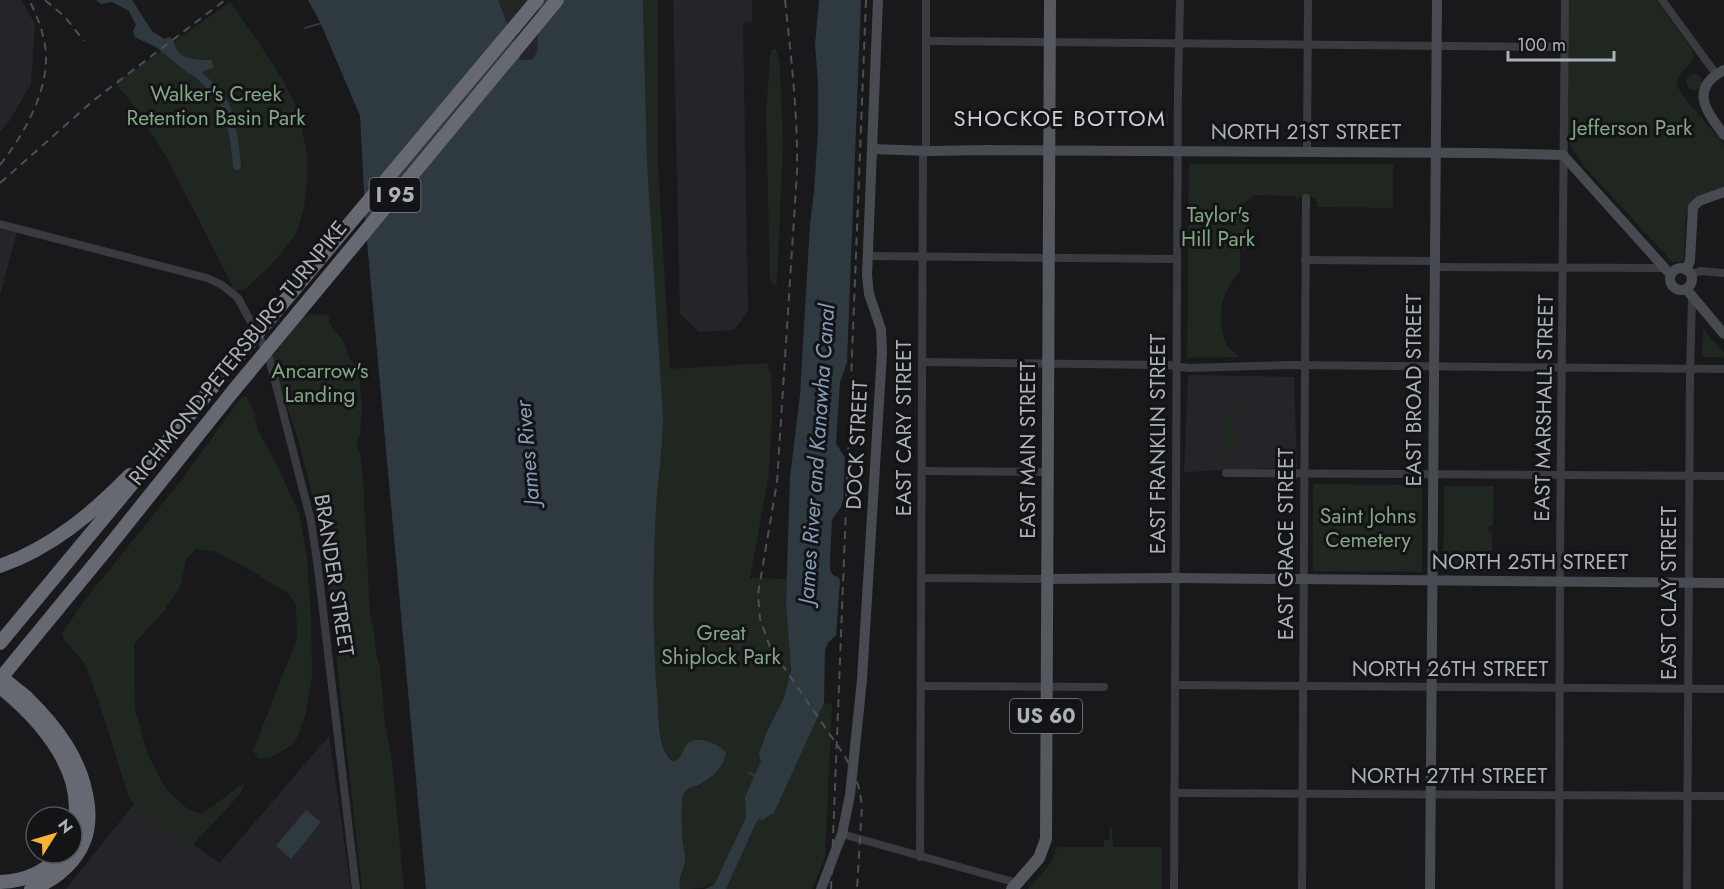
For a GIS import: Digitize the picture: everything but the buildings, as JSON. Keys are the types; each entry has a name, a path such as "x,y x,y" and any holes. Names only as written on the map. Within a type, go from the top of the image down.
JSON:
{"highway":[{"name":"RICHMOND-PETERSBURG TURNPIKE","path":"0,644 537,0"},
{"name":"RICHMOND-PETERSBURG TURNPIKE","path":"0,678 234,390 557,0"},
{"path":"0,566 46,545 83,518 124,481 197,406"},
{"path":"0,678 22,700 64,761 70,776 74,805"},
{"path":"0,687 48,720 74,756 87,793 89,813 85,843 58,876 31,889"},
{"path":"0,882 33,876 50,865"}],"main road":[{"name":"DOCK STREET","path":"821,889 842,834 850,795 862,680 882,352 881,329 868,288 878,0"},
{"name":"EAST MAIN STREET","path":"1015,886 1039,858 1046,839 1050,0"},
{"name":"EAST BROAD STREET","path":"1430,889 1437,0"},
{"path":"1720,72 1708,84 1704,93 1705,108 1724,135"},
{"name":"NORTH 21ST STREET","path":"872,149 1436,152 1563,155"},
{"path":"1563,155 1667,271 1676,288 1690,293 1724,334"},
{"path":"1690,293 1688,273 1694,205 1701,200 1724,192"},
{"path":"1667,271 1676,268 1688,273"},
{"name":"NORTH 25TH STREET","path":"1047,579 1724,583"}],"street":[{"name":"EAST CARY STREET","path":"920,857 922,256 923,156 926,140 926,0"},
{"name":"EAST FRANKLIN STREET","path":"1174,889 1179,0"},
{"path":"1307,152 1308,0"},
{"name":"EAST MARSHALL STREET","path":"1559,889 1565,0"},
{"path":"1662,0 1720,72"},
{"path":"926,41 1564,47"},
{"name":"EAST GRACE STREET","path":"1302,889 1306,198"},
{"name":"BRANDER STREET","path":"0,224 192,273 222,285 241,303 268,354 311,521 356,889"},
{"path":"868,256 1177,259"},
{"path":"1305,260 1667,271"},
{"path":"1688,273 1701,271 1724,273"},
{"name":"EAST CLAY STREET","path":"1687,889 1690,293"},
{"path":"922,362 1188,368 1305,366 1724,369"},
{"path":"922,471 1048,472"},
{"path":"1226,473 1724,476"},
{"path":"921,578 1047,579"},
{"name":"NORTH 26TH STREET","path":"1176,685 1724,689"},
{"path":"921,686 1104,687"},
{"name":"NORTH 27TH STREET","path":"1174,793 1724,796"},
{"path":"842,834 1015,886"}],"shaded area":[{"path":"0,0 21,0 35,24 31,84 10,120 0,132"},
{"path":"498,0 540,0 537,52 533,60 521,60"},
{"path":"673,0 752,0 752,21 743,23 748,312 734,330 699,332 680,314"},
{"path":"0,229 17,232 0,295"},
{"path":"1188,375 1294,377 1297,467 1184,472"},
{"path":"329,736 351,889 66,889 134,804 220,863"}],"green space":[{"path":"498,0 529,0 516,10 508,11"},
{"path":"643,0 658,0 658,165 670,369 767,363 771,374 772,412 769,473 750,578 787,579 786,614 790,662 787,689 761,745 761,761 746,817 716,881 704,887 690,889 680,889 685,860 682,825 684,793 717,772 726,754 712,744 696,740 677,761 671,759 663,747 660,729 655,656 654,581 656,508 663,416 647,160"},
{"name":"Jefferson Park","path":"1565,0 1656,0 1693,51 1692,62 1678,77 1678,87 1684,98 1724,146 1724,189 1690,207 1686,215 1684,258 1680,262 1672,262 1585,167 1573,150 1564,130"},
{"name":"Walker's Creek Retention Basin Park","path":"230,2 284,82 298,110 307,155 304,208 297,232 271,265 245,289 235,291 168,160 136,109 116,83"},
{"path":"772,49 776,49 780,65 783,145 777,282 774,286 770,279 766,114"},
{"path":"1691,74 1697,74 1702,82 1700,88 1691,90 1686,85 1686,79"},
{"path":"1136,113 1168,113 1168,125 1136,125"},
{"name":"Taylor's Hill Park","path":"1189,164 1393,164 1393,208 1317,207 1317,201 1307,194 1296,201 1295,196 1255,195 1240,206 1247,212 1246,250 1240,249 1240,271 1230,284 1221,313 1225,341 1229,348 1240,357 1187,358"},
{"name":"Ancarrow's Landing","path":"329,315 330,324 343,340 349,358 359,374 362,407 357,448 360,454 363,479 370,613 380,668 385,723 392,761 404,889 362,889 323,537 298,439 271,358 303,316"},
{"path":"1703,329 1724,353 1724,357 1702,357"},
{"path":"246,396 254,412 258,431 299,513 307,557 312,677 305,716 295,743 272,757 259,759 253,751 297,638 296,605 288,593 250,570 214,551 196,549 186,560 181,585 164,611 134,644 135,710 148,755 166,789 189,810 202,814 244,783 241,793 190,848 139,811 128,795 85,664 64,640 62,633 85,600 183,478 239,400"},
{"path":"1236,397 1237,402 1232,418 1237,447 1231,454 1225,456 1222,450 1221,434 1228,409"},
{"name":"Saint Johns Cemetery","path":"1313,484 1422,485 1422,572 1313,571"},
{"path":"1444,486 1494,486 1493,526 1489,526 1488,532 1492,533 1491,572 1443,571"},
{"name":"Great Shiplock Park","path":"824,703 832,704 825,858 812,889 726,889 757,821 814,725"},
{"path":"1110,827 1112,827 1113,847 1162,847 1162,889 1028,889 1049,865 1058,847 1104,847 1104,840 1109,840"}],"water":[{"path":"96,0 132,0 152,31 164,39 170,37 183,56 211,60 214,67 200,73 189,74 156,47 135,37 133,31 136,25 129,11 112,2 101,4"},
{"name":"James River","path":"308,0 498,0 521,60 532,60 537,52 540,0 643,0 647,160 663,416 656,508 654,581 659,727 664,750 672,761 680,757 687,744 697,740 708,741 726,753 723,763 713,775 704,782 687,789 684,793 682,817 685,860 680,889 426,889 366,230 360,116 321,24"},
{"name":"James River and Kanawha Canal","path":"819,0 861,0 847,363 840,382 836,443 845,458 843,500 832,520 830,559 830,571 840,580 836,635 825,650 824,703 774,813 757,821 726,889 705,889 716,881 746,817 745,797 761,761 759,754 765,735 784,698 791,671 786,605 790,477 800,395 818,130 815,45"},
{"path":"306,810 321,822 291,859 276,846"}],"waterway":[{"path":"305,28 322,23"},
{"path":"189,67 209,84 225,105 232,128 237,166"},
{"path":"749,773 755,776"}],"railway":[{"path":"0,165 30,117 44,77 46,63 44,38 29,0"},
{"path":"45,0 65,17 84,41"},
{"path":"0,183 94,100 225,0"},
{"path":"785,0 792,64 797,172 777,482 758,594 760,619 770,647 853,771 862,806 857,889"},
{"path":"831,889 866,0"}],"district":[{"name":"SHOCKOE BOTTOM","path":"1060,118"}]}
